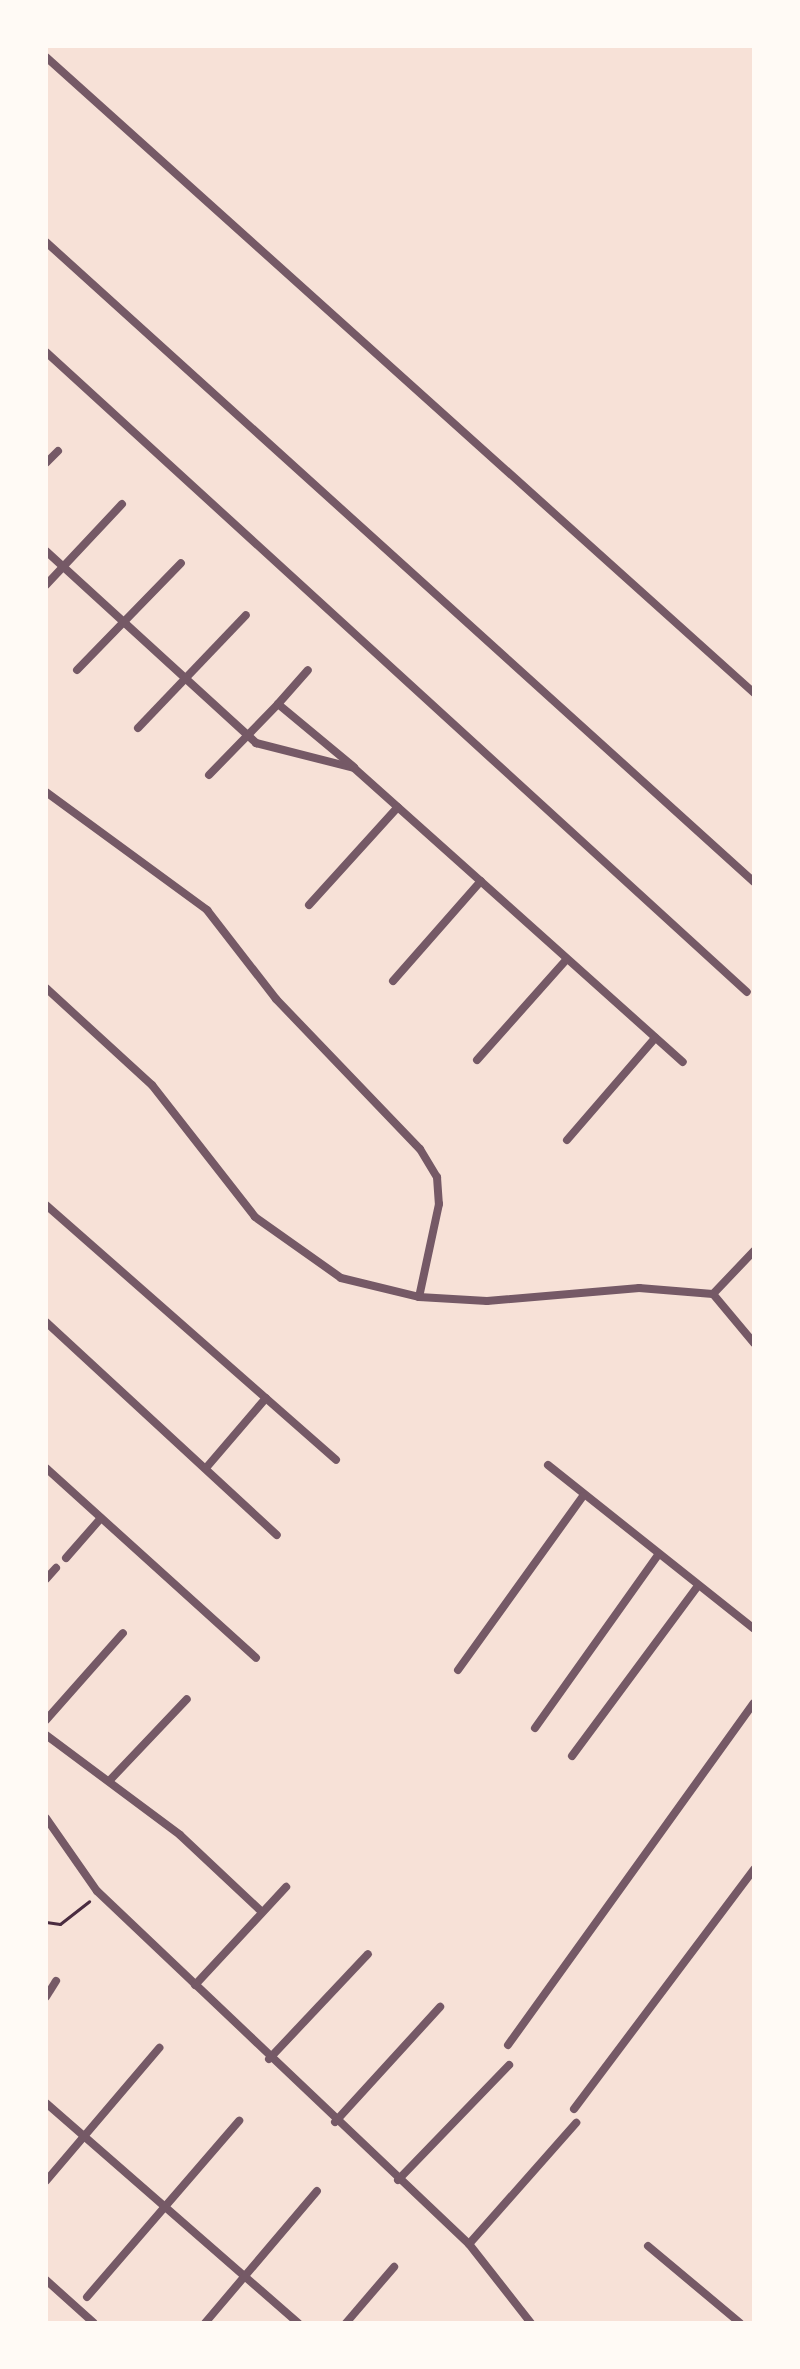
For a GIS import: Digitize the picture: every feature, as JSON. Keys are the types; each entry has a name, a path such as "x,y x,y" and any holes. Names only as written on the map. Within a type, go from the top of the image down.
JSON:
{"street":[{"path":"46,57 754,693"},
{"path":"46,242 754,882"},
{"path":"46,352 747,992"},
{"path":"46,463 58,451"},
{"path":"46,585 122,504"},
{"path":"46,551 247,735 306,761 354,768"},
{"path":"77,670 126,624 181,563"},
{"path":"138,728 246,615"},
{"path":"209,775 308,670"},
{"path":"278,704 683,1062"},
{"path":"46,792 207,910 276,999 420,1149 437,1177 439,1204 419,1297"},
{"path":"309,905 398,807"},
{"path":"393,981 481,881"},
{"path":"477,1060 567,959"},
{"path":"46,988 152,1085 220,1177 293,1250 341,1278 419,1297 487,1301 639,1288 713,1294 754,1343"},
{"path":"567,1140 655,1038"},
{"path":"46,1205 336,1460"},
{"path":"713,1294 754,1251"},
{"path":"46,1322 277,1535"},
{"path":"206,1468 266,1398"},
{"path":"548,1465 583,1496 754,1629"},
{"path":"46,1468 256,1658"},
{"path":"458,1670 583,1496"},
{"path":"66,1558 101,1518"},
{"path":"535,1728 658,1555"},
{"path":"46,1579 56,1568"},
{"path":"572,1756 698,1586"},
{"path":"46,1720 123,1633"},
{"path":"111,1779 187,1699"},
{"path":"508,2045 754,1703"},
{"path":"46,1735 111,1779 262,1912"},
{"path":"46,1818 97,1891 335,2122 469,2244 531,2323"},
{"path":"574,2109 754,1869"},
{"path":"195,1985 286,1887"},
{"path":"269,2059 368,1954"},
{"path":"46,1997 56,1981"},
{"path":"335,2122 440,2007"},
{"path":"46,2181 159,2048"},
{"path":"398,2180 509,2065"},
{"path":"46,2103 298,2323"},
{"path":"87,2297 239,2121"},
{"path":"469,2244 576,2123"},
{"path":"205,2323 317,2191"},
{"path":"648,2246 740,2323"},
{"path":"346,2323 394,2267"},
{"path":"46,2280 94,2323"},
{"path":"46,2298 55,2288"}],"path":[{"path":"46,1922 76,1916 97,1891"}]}
